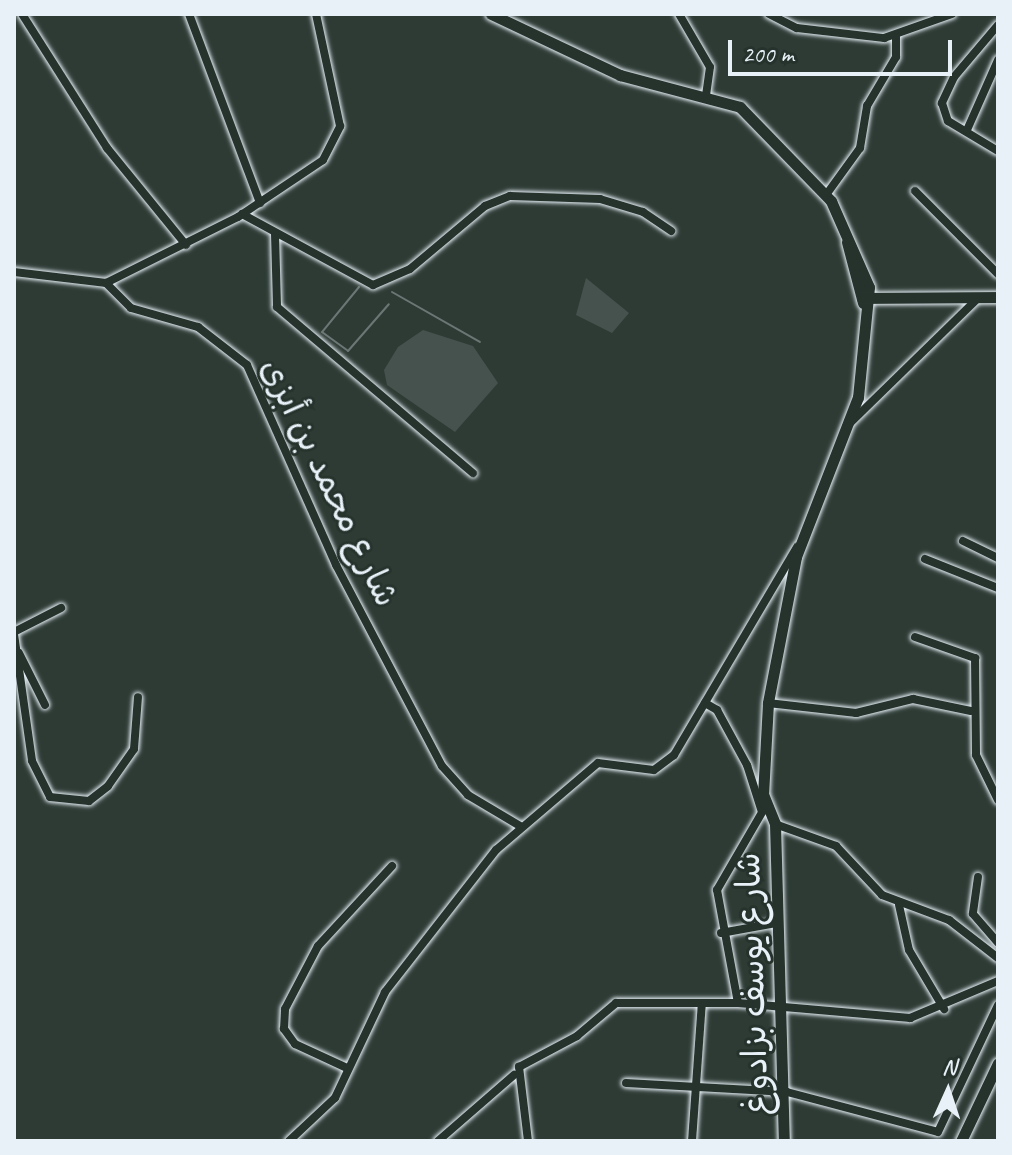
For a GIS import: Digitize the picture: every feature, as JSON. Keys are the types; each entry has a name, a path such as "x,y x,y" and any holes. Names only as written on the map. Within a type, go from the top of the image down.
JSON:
{"main road":[{"path":"491,14 620,75 706,94 745,111 841,214 865,293 867,319 850,423 803,537 768,703 763,810 775,824"},
{"path":"865,293 976,300 998,297"},
{"name":"شارع يوسف بزادوغ","path":"775,824 776,923 784,1006 787,1092 784,1141"},
{"path":"961,1141 998,1063"}],"street":[{"path":"22,14 113,155 186,245"},
{"path":"189,14 260,203"},
{"path":"14,272 106,283 242,214 323,160 338,138 316,14"},
{"path":"679,14 710,67 706,94"},
{"path":"769,14 797,28 896,37 952,14"},
{"path":"998,25 943,94 946,118 998,151"},
{"path":"826,195 860,148 866,110 896,57 896,37"},
{"path":"967,130 998,60"},
{"path":"915,191 998,274"},
{"path":"242,214 373,285 423,260 499,198 574,194 636,209 671,231"},
{"path":"275,234 277,307 473,473"},
{"name":"شارع محمد بن أبزى","path":"106,283 131,308 198,327 247,365 336,565 442,766 468,795 520,826"},
{"path":"850,423 976,300"},
{"path":"289,1141 335,1098 347,1068 403,967 520,826 601,762 661,768 705,703 803,537"},
{"path":"963,541 998,558"},
{"path":"925,559 998,588"},
{"path":"61,608 14,633 36,778 55,799 93,800 115,779 134,749 138,697"},
{"path":"915,637 975,658 971,711 977,761 998,800"},
{"path":"19,652 45,705"},
{"path":"768,703 856,713 913,699 971,711"},
{"path":"705,703 717,710 747,765 763,810 720,879 721,933 738,1003"},
{"path":"775,824 843,850 899,905 949,920 998,958"},
{"path":"347,1068 295,1044 284,1029 285,1009 318,946 392,866"},
{"path":"978,877 973,914 998,943"},
{"path":"899,905 909,950 944,1009"},
{"path":"721,933 776,923"},
{"path":"438,1141 514,1075 526,1059 577,1036 616,1003 738,1003 898,1019 944,1009 998,981"},
{"path":"692,1141 702,1003"},
{"path":"626,1083 697,1083 787,1092 942,1130 998,1005"},
{"path":"514,1075 528,1141"}],"shaded area":[{"path":"586,278 629,313 612,333 576,315"},
{"path":"423,330 473,346 498,383 455,432 387,385 384,370 398,347"}],"waterway":[{"path":"359,287 322,332 348,351 389,304"},
{"path":"392,292 480,342"}]}
